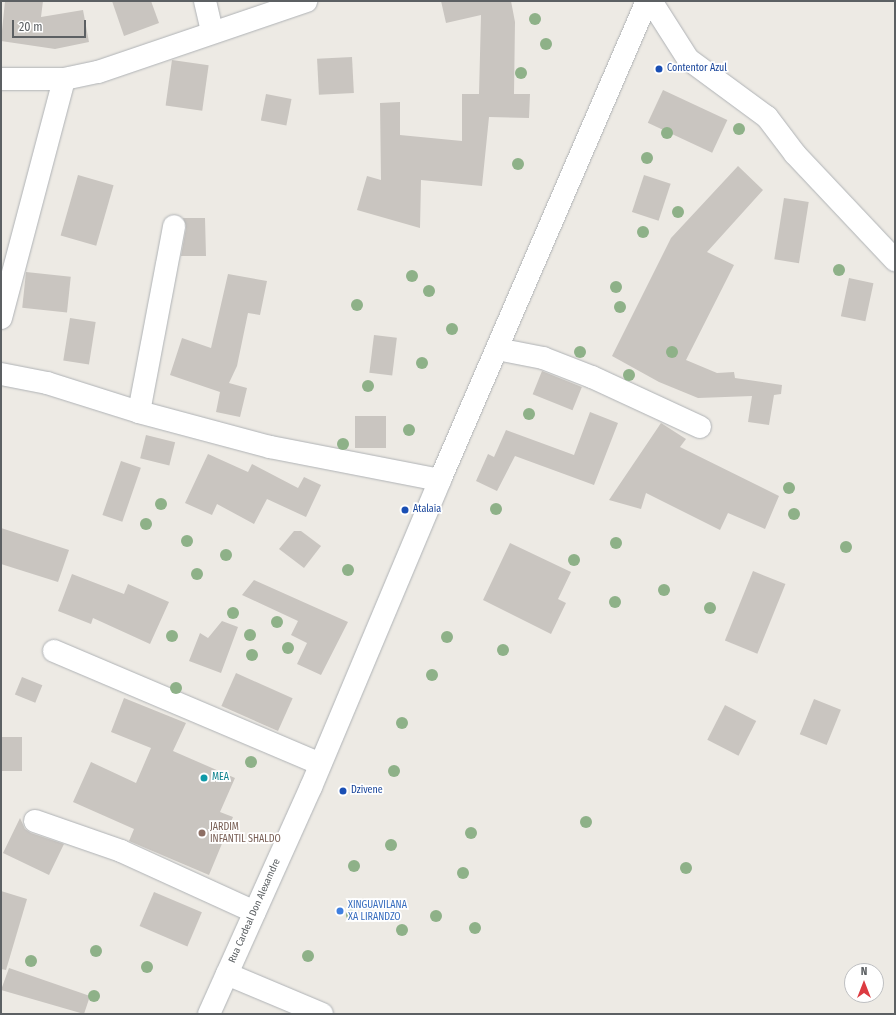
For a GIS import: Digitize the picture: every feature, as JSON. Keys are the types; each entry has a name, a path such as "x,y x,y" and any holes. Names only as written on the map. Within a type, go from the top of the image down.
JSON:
{"street":[{"path":"205,1 212,32"},
{"path":"1,79 64,79 98,72 306,1"},
{"name":"Rua Cardeal Don Alexamdre","path":"209,1014 311,787 440,480 647,1"},
{"path":"651,1 688,58 767,117 795,154 895,260"},
{"path":"1,318 64,79"},
{"path":"139,412 174,226"},
{"path":"497,349 543,358 564,366 700,427"},
{"path":"1,374 47,384 139,412 270,447 440,480"},
{"path":"54,651 320,764"},
{"path":"35,821 121,850 255,912"},
{"path":"227,974 322,1014"}],"building":[{"path":"5,1 43,1 41,17 83,10 89,42 55,49 1,41"},
{"path":"112,1 151,1 159,23 124,36"},
{"path":"441,1 511,1 515,22 514,94 530,94 529,118 489,117 482,186 421,180 420,228 357,210 367,176 381,180 380,103 400,102 400,135 462,141 462,94 479,94 481,15 446,23"},
{"path":"352,57 354,93 319,95 317,59"},
{"path":"172,60 209,65 202,111 166,106"},
{"path":"663,90 727,120 712,153 648,123"},
{"path":"266,94 292,99 286,125 261,121"},
{"path":"738,166 763,190 707,252 734,265 686,360 717,373 734,372 735,378 782,385 781,394 774,395 769,425 748,422 752,396 698,398 659,382 612,356 671,238"},
{"path":"78,175 114,185 96,246 61,236"},
{"path":"644,175 671,184 659,221 632,212"},
{"path":"784,198 809,202 799,263 774,259"},
{"path":"183,218 205,218 206,256 181,256 186,228"},
{"path":"26,272 71,277 67,313 22,308"},
{"path":"228,274 267,281 260,315 248,313 237,366 229,383 247,388 240,417 216,412 220,392 170,375 182,338 211,348"},
{"path":"849,278 873,283 865,321 841,316"},
{"path":"70,318 96,322 89,365 63,360"},
{"path":"374,335 397,338 392,376 369,373"},
{"path":"542,371 582,387 573,410 533,394"},
{"path":"590,412 618,423 594,485 515,456 497,491 476,481 488,454 494,457 506,430 574,455"},
{"path":"355,416 386,416 386,448 355,448"},
{"path":"661,423 686,439 680,447 779,496 765,529 728,513 720,530 646,493 641,509 609,500"},
{"path":"146,435 175,442 169,466 140,458"},
{"path":"208,454 248,472 252,464 298,488 304,477 321,485 306,517 267,499 254,524 217,504 212,515 185,503"},
{"path":"121,461 141,468 122,522 102,515"},
{"path":"1,528 69,550 58,582 1,564"},
{"path":"294,531 301,531 321,546 304,568 279,549"},
{"path":"510,543 571,572 558,599 566,603 551,634 483,600"},
{"path":"753,571 785,584 757,654 725,641"},
{"path":"72,574 124,594 128,584 169,602 150,644 93,618 91,624 58,611"},
{"path":"254,580 348,622 321,675 297,664 307,643 291,635 298,621 242,595"},
{"path":"222,621 238,627 221,673 189,661 200,633 208,638"},
{"path":"236,673 293,698 278,731 221,706"},
{"path":"22,677 42,685 35,703 15,695"},
{"path":"124,698 186,723 173,751 235,778 220,812 233,817 209,875 129,841 134,829 73,802 91,762 136,783 151,748 111,732"},
{"path":"814,699 841,710 827,745 800,734"},
{"path":"725,705 756,721 738,756 707,740"},
{"path":"1,737 22,737 22,771 1,771"},
{"path":"20,818 25,829 31,833 64,844 49,875 3,853"},
{"path":"1,891 27,899 6,970 1,969"},
{"path":"154,892 202,912 187,946 140,926"},
{"path":"9,968 90,996 84,1014 1,990"}],"place":[{"name":"Contentor Azul","path":"659,69"},
{"name":"Atalaia","path":"405,510"},
{"name":"MEA","path":"204,778"},
{"name":"Dzivene","path":"343,791"},
{"name":"JARDIM INFANTIL SHALDO","path":"202,833"},
{"name":"XINGUAVILANA XA LIRANDZO","path":"340,911"}]}
